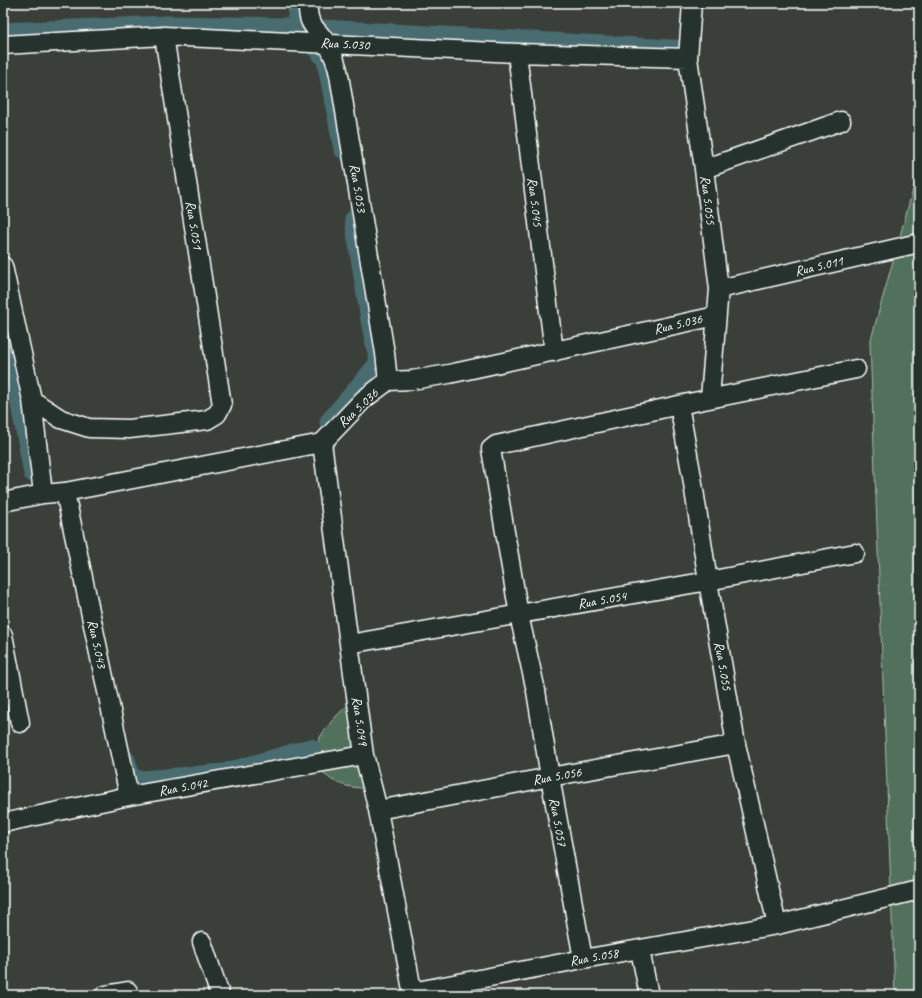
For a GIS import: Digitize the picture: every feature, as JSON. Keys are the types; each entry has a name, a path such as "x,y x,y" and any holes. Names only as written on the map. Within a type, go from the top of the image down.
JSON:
{"street":[{"name":"Rua 5.053","path":"308,3 308,15 313,26 327,43 336,62 339,75 384,345 388,381"},
{"name":"Rua 5.055","path":"692,3 688,58 719,289 710,398"},
{"name":"Rua 5.030","path":"3,45 164,36 517,53 688,58"},
{"name":"Rua 5.051","path":"32,400 61,419 89,428 129,429 207,420 217,414 222,405 164,36"},
{"name":"Rua 5.045","path":"517,53 554,352"},
{"path":"704,169 841,120"},
{"name":"Rua 5.011","path":"719,289 919,242"},
{"path":"3,266 32,400 43,494"},
{"name":"Rua 5.036","path":"322,444 364,399 388,381 412,380 449,374 716,316"},
{"path":"679,405 856,369"},
{"name":"Rua 5.055","path":"679,405 736,744 777,925"},
{"name":"Rua 5.057","path":"583,959 536,691 519,615 491,449 496,445 679,405"},
{"path":"3,502 43,494 65,492 322,444"},
{"name":"Rua 5.049","path":"322,444 364,755 378,810 413,994"},
{"name":"Rua 5.043","path":"65,492 129,796"},
{"name":"Rua 5.054","path":"349,644 519,615 855,553"},
{"path":"3,634 20,723"},
{"name":"Rua 5.056","path":"378,810 550,777 736,744"},
{"name":"Rua 5.042","path":"3,823 129,796 364,755"},
{"name":"Rua 5.058","path":"413,994 583,959 777,925 919,890"},
{"path":"202,942 220,995"},
{"path":"640,950 649,995"},
{"path":"105,995 128,990"}],"green space":[{"path":"919,168 919,995 895,995 870,343"},
{"path":"351,703 364,704 379,788 356,788 341,784 328,777 316,764 314,757 315,748 324,730 338,714"}],"waterway":[{"path":"298,3 297,16 308,37 326,60 343,149"},
{"path":"3,32 167,25 287,27 688,50"},
{"path":"329,422 379,363 370,320 354,219"},
{"path":"3,314 33,473"},
{"path":"126,760 132,781 224,773 311,748"}]}
